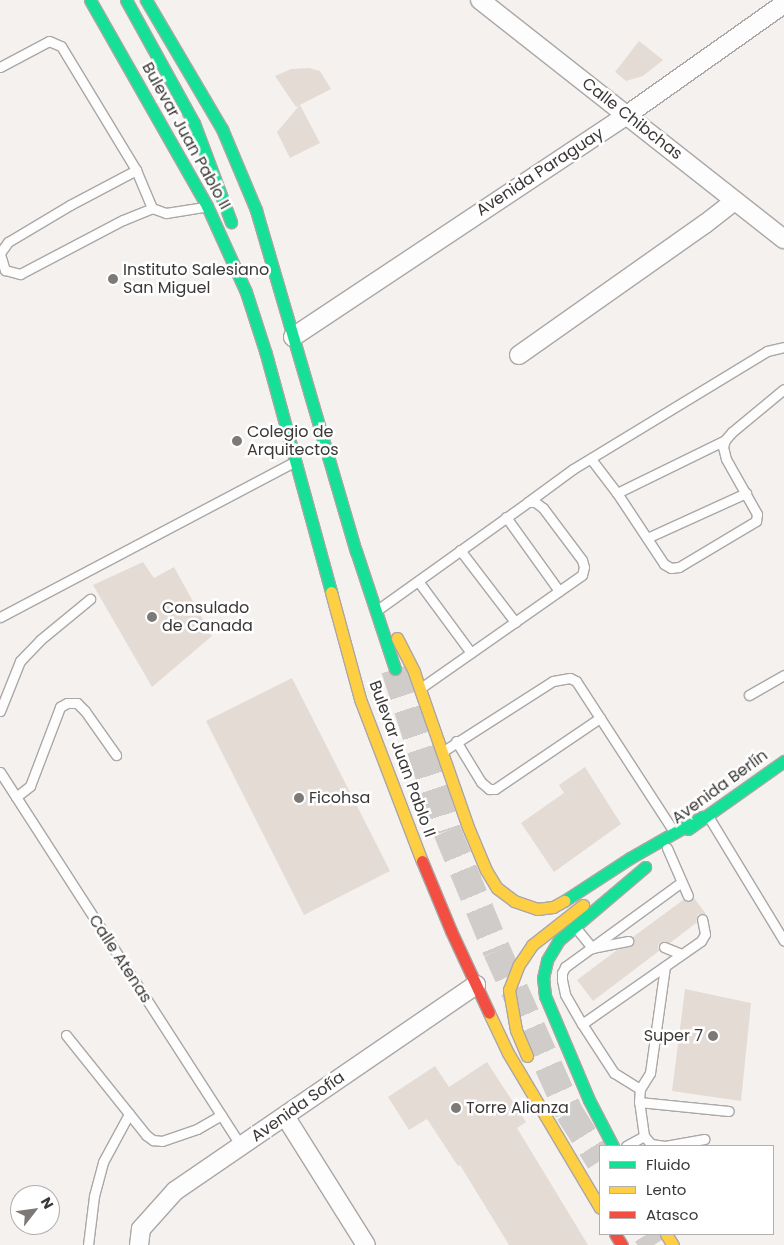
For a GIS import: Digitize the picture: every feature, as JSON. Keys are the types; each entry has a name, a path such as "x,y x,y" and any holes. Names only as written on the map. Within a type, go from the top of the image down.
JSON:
{"main road":[{"name":"Bulevar Juan Pablo II","path":"90,0 207,206 246,292"},
{"name":"Bulevar Juan Pablo II","path":"126,0 194,123 230,219 246,292 296,461 360,699 401,808 451,931 508,1053 599,1206"},
{"name":"Bulevar Juan Pablo II","path":"146,0 222,129 256,210 368,589 395,669"},
{"name":"Bulevar Juan Pablo II","path":"201,140 231,187"},
{"name":"Bulevar Juan Pablo II","path":"241,203 273,269"},
{"path":"368,589 390,623 420,689 468,827 486,870 497,888 514,901 537,909 553,907 576,895 630,858 704,815"},
{"name":"Avenida Berlín","path":"654,859 704,815 784,760"},
{"path":"612,1145 589,1100 545,996 543,978 547,960 559,940 574,925 654,859"},
{"path":"530,1063 516,1030 510,990 518,966 532,945 548,931 624,875 654,859"},
{"path":"568,1130 599,1184"}],"street":[{"name":"Calle Chibchas","path":"480,0 628,114 784,240"},
{"name":"Avenida Paraguay","path":"293,336 628,114 784,4"},
{"path":"519,355 705,224 734,201"},
{"name":"Avenida Sofía","path":"139,1245 141,1229 175,1191 476,985"},
{"path":"284,1116 366,1245"}],"lane":[{"path":"0,67 49,41 61,46 136,170 152,208"},
{"path":"136,170 70,205 8,242 0,254 5,270 20,274 123,220 152,208 166,213 200,209 207,206"},
{"path":"380,608 506,517 591,459 767,352 784,347"},
{"path":"617,494 726,440 784,389"},
{"path":"591,459 664,564 671,568 678,567 756,521 757,514 726,459 723,447 726,440"},
{"path":"0,617 296,461"},
{"path":"647,538 746,493"},
{"path":"420,689 582,575 584,567 582,560 543,508 535,502 528,502"},
{"path":"506,517 558,591"},
{"path":"460,550 515,622"},
{"path":"418,581 471,653"},
{"path":"0,711 20,662 40,640 90,599"},
{"path":"749,695 784,675"},
{"path":"443,752 456,741 553,681 570,678 576,681 674,833"},
{"path":"16,797 30,786 60,707 67,703 77,703 116,756"},
{"path":"456,741 481,782 489,789 495,789 600,718"},
{"name":"Calle Atenas","path":"0,772 241,1146"},
{"path":"704,815 784,941"},
{"path":"667,848 680,882 688,896"},
{"path":"640,1089 614,1073 565,994 562,980 566,967 680,882"},
{"path":"582,1024 701,941 706,934 702,919"},
{"path":"574,925 592,948"},
{"path":"592,948 628,941"},
{"path":"664,947 682,954"},
{"path":"658,1145 651,1144 644,1136 639,1102 640,1089 650,1073 664,966"},
{"path":"66,1035 146,1135 153,1140 162,1141 197,1129 220,1115"},
{"path":"639,1102 729,1111"},
{"path":"88,1245 94,1196 104,1162 129,1114"},
{"path":"628,1145 644,1136"},
{"path":"672,1145 704,1140"}],"building":[{"path":"639,41 663,60 643,76 626,81 615,72"},
{"path":"309,68 320,71 331,89 300,105 320,143 290,158 277,132 299,106 296,107 275,76 291,69"},
{"path":"143,562 154,578 174,567 212,636 152,687 93,585"},
{"name":"Ficohsa","path":"292,678 390,871 304,915 206,721"},
{"path":"585,767 621,824 554,872 521,823 564,793 559,785"},
{"path":"694,898 706,914 698,914 696,923 670,943 661,942 658,945 659,951 593,1001 577,980 617,950 632,946 634,943 633,937 683,900 688,902"},
{"name":"Super 7","path":"685,989 751,1003 741,1101 672,1091"},
{"path":"487,1062 526,1122 517,1128 588,1245 509,1245 460,1165 458,1166 427,1119 409,1130 388,1097 435,1066 449,1087"}],"tunnel":[{"path":"395,669 447,831 497,951 569,1112 599,1159"},
{"path":"648,1235 654,1245"}],"traffic: fast":[{"path":"90,0 207,206 246,292 266,354 331,592"},
{"path":"126,0 194,123 231,222"},
{"path":"146,0 222,129 256,210 356,551 395,669"},
{"path":"688,829 784,761"},
{"path":"564,901 630,858 702,817"},
{"path":"612,1145 589,1100 545,996 543,978 547,960 559,940 645,867"}],"traffic: slow":[{"path":"331,592 360,699 422,861"},
{"path":"397,638 414,672 468,827 486,870 497,888 514,901 537,909 553,907 564,901"},
{"path":"527,1056 516,1030 509,990 518,966 532,945 583,905"},
{"path":"489,1013 508,1053 599,1206"},
{"path":"667,1235 673,1245"}],"traffic: jam":[{"path":"422,861 451,931 489,1013"},
{"path":"616,1235 622,1245"}],"place":[{"name":"Instituto Salesiano San Miguel","path":"113,279"},
{"name":"Colegio de Arquitectos","path":"237,441"},
{"name":"Consulado de Canada","path":"152,617"},
{"name":"Ficohsa","path":"299,798"},
{"name":"Super 7","path":"713,1036"},
{"name":"Torre Alianza","path":"456,1108"}]}
